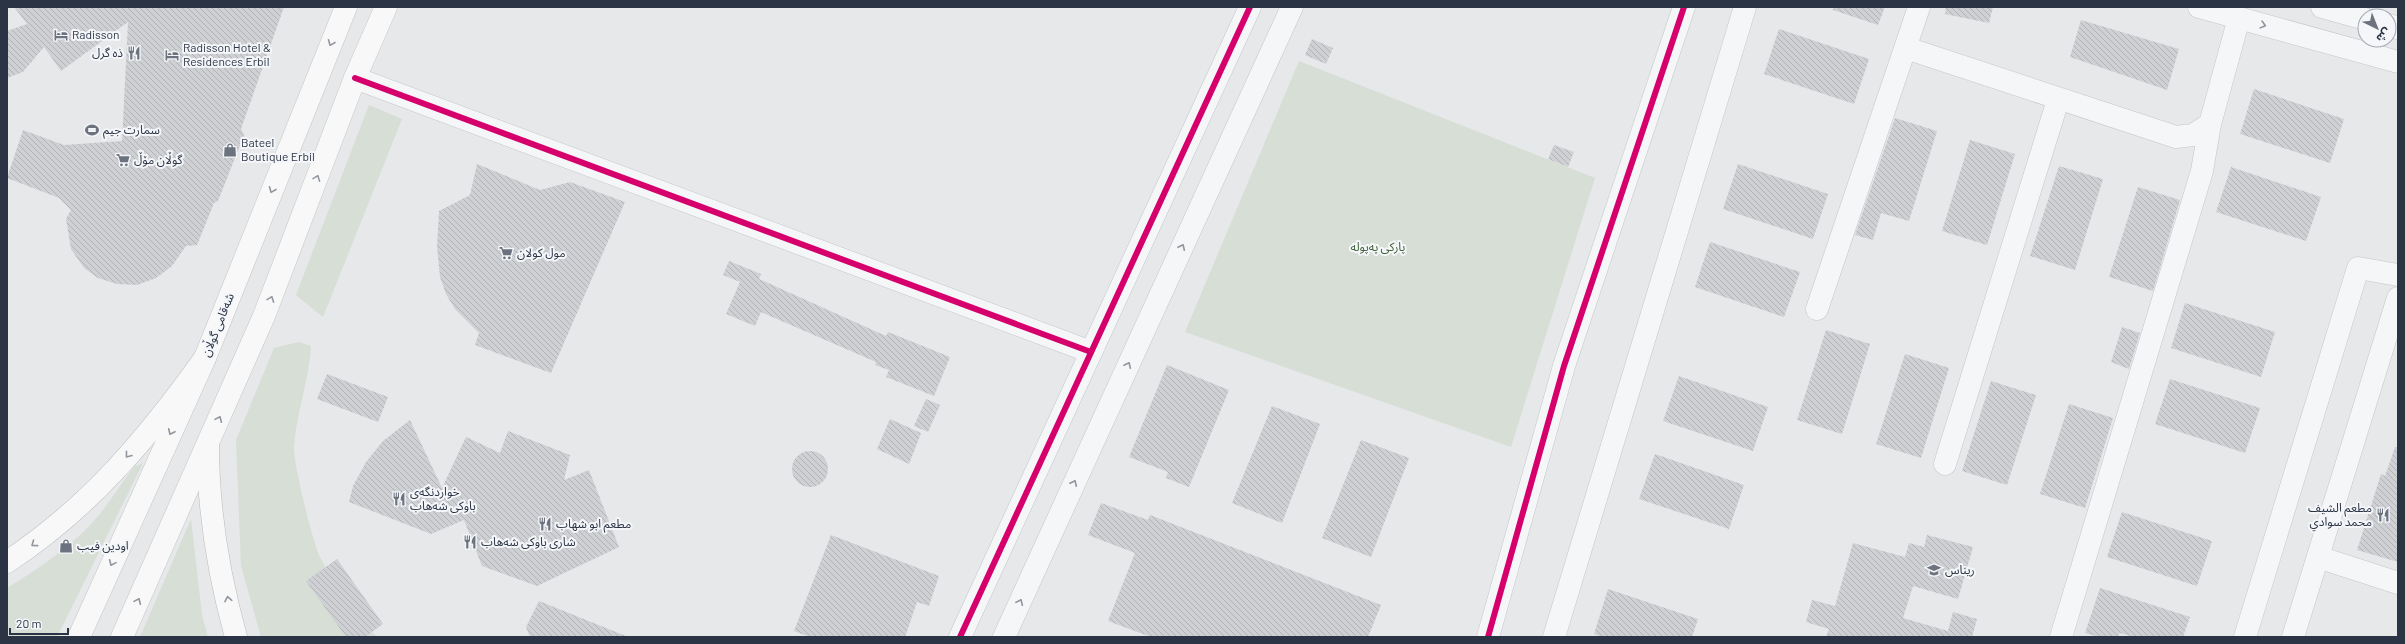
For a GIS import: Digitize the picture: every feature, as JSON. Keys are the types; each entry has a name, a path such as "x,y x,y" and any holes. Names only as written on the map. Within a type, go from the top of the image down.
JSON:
{"main road":[{"name":"شەقامی گوڵان","path":"78,637 205,358 346,7"},
{"path":"122,637 264,316 355,78 386,7"},
{"path":"7,562 61,524 111,477 177,398 205,358"},
{"path":"208,445 208,485 221,564 236,637"}],"street":[{"path":"960,637 1250,7"},
{"path":"1004,637 1292,7"},
{"path":"1488,637 1564,366 1684,7"},
{"path":"1554,637 1745,7"},
{"path":"1817,309 1919,7"},
{"path":"2198,7 2398,62"},
{"path":"2322,7 2357,17"},
{"path":"2061,637 2202,171 2210,124 2239,18"},
{"path":"1906,48 2058,100 2176,137 2193,135 2210,124"},
{"path":"355,78 1091,352"},
{"path":"1945,464 2058,100"},
{"path":"2245,637 2358,268 2398,275"},
{"path":"2293,637 2398,298"},
{"path":"2318,557 2398,582"}],"green space":[{"name":"پارکی پەپولە","path":"1299,61 1595,178 1511,447 1185,332"},
{"path":"369,105 402,119 323,317 296,295"},
{"path":"299,342 311,346 308,372 297,422 294,448 308,520 320,557 331,576 355,613 371,632 378,637 261,637 241,566 236,440 274,348"},
{"path":"143,463 57,637 7,637 7,588 44,564 80,535 100,514 134,467"},
{"path":"191,519 202,615 208,637 140,637"}],"building":[{"name":"گوڵان مۆڵ","path":"14,7 284,7 241,129 244,135 218,201 214,203 197,245 186,246 172,266 156,278 137,285 117,284 98,278 84,268 71,249 66,219 71,210 59,198 7,178 23,130 64,145 122,141 128,22 61,71 44,47 23,72 7,78 7,31 27,24"},
{"path":"1833,7 1885,7 1878,25 1833,10"},
{"path":"1946,7 1993,7 1989,23 1945,14"},
{"path":"2081,20 2179,49 2167,90 2070,57"},
{"path":"1779,29 1869,59 1854,104 1764,74"},
{"path":"1312,39 1333,48 1326,64 1305,55"},
{"path":"2254,89 2344,119 2330,163 2240,134"},
{"path":"1895,118 1937,131 1909,221 1881,213 1873,240 1855,235"},
{"path":"1970,140 2015,154 1987,245 1942,231"},
{"path":"1554,145 1574,152 1568,167 1548,159"},
{"path":"477,164 540,190 570,182 625,202 551,373 475,345 479,333 455,309 446,294 440,277 437,247 439,211 470,195"},
{"path":"1738,164 1828,194 1813,239 1723,209"},
{"path":"2059,166 2103,179 2075,270 2030,256"},
{"path":"2231,167 2321,197 2306,241 2216,212"},
{"path":"2138,187 2180,200 2153,291 2109,277"},
{"path":"1710,242 1800,272 1784,317 1695,287"},
{"path":"729,261 761,274 759,279 886,336 888,332 950,357 934,396 886,377 889,370 875,365 876,362 761,312 755,326 726,314 740,282 723,275"},
{"path":"2185,303 2275,332 2261,377 2171,348"},
{"path":"2122,327 2140,333 2129,369 2111,362"},
{"path":"1826,330 1870,344 1842,434 1797,420"},
{"path":"1905,354 1949,368 1921,458 1876,444"},
{"path":"1167,365 1229,390 1189,487 1166,478 1168,472 1129,457"},
{"path":"327,374 388,397 378,422 317,399"},
{"path":"1679,376 1768,407 1753,451 1663,421"},
{"path":"2170,379 2260,408 2245,453 2155,424"},
{"path":"1991,381 2036,395 2007,485 1962,471"},
{"path":"926,399 940,405 928,432 914,426"},
{"path":"2069,404 2113,418 2085,508 2040,494"},
{"path":"1272,406 1320,424 1282,523 1232,503"},
{"path":"890,419 921,433 909,464 877,449"},
{"path":"410,420 442,488 466,437 500,453 508,431 570,455 564,480 589,470 619,547 537,586 482,566 464,520 431,534 349,502 353,486 366,462 383,441"},
{"path":"1361,440 1409,458 1371,557 1322,538"},
{"name":"مطعم الشيف محمد سوادي","path":"2395,447 2398,447 2398,562 2357,550 2381,474 2385,476"},
{"path":"814,451 823,456 827,462 827,476 823,482 814,487 806,487 797,482 793,476 792,465 797,456 803,452"},
{"path":"1655,454 1744,485 1729,529 1639,499"},
{"path":"1101,503 1148,520 1150,515 1381,605 1368,637 1151,637 1108,621 1135,553 1088,535"},
{"path":"2122,512 2212,541 2197,586 2107,557"},
{"path":"831,535 939,576 929,606 917,602 905,637 810,637 794,631"},
{"name":"ريناس","path":"1927,535 1973,547 1958,599 1913,586 1903,618 1948,631 1953,612 1977,619 1972,637 1826,637 1829,629 1806,622 1812,600 1835,606 1853,543 1905,557 1909,543 1924,547"},
{"path":"337,559 383,624 365,637 346,637 306,581"},
{"path":"2100,588 2190,617 2183,637 2134,637 2120,633 2118,637 2099,637 2085,633"},
{"path":"1608,589 1698,619 1692,637 1602,637 1594,634"},
{"path":"539,601 626,637 530,637 526,627"}],"cycle path":[{"path":"960,637 1250,7"},
{"path":"1488,637 1564,366 1684,7"},
{"path":"355,78 1091,352"}],"place":[{"name":"Radisson","path":"61,35"},
{"name":"ذه گرل","path":"134,53"},
{"name":"Radisson Hotel & Residences Erbil","path":"172,55"},
{"name":"سمارت جیم","path":"92,130"},
{"name":"Bateel Boutique Erbil","path":"230,150"},
{"name":"گوڵان مۆڵ","path":"123,160"},
{"name":"مول كولان","path":"506,253"},
{"name":"خواردنگەی باوکی شەھاب","path":"399,499"},
{"name":"مطعم الشيف محمد سوادي","path":"2383,515"},
{"name":"مطعم ابو شهاب","path":"545,524"},
{"name":"شاری باوکی شەھاب","path":"470,542"},
{"name":"اودين فيب","path":"66,546"},
{"name":"ريناس","path":"1934,570"}]}
